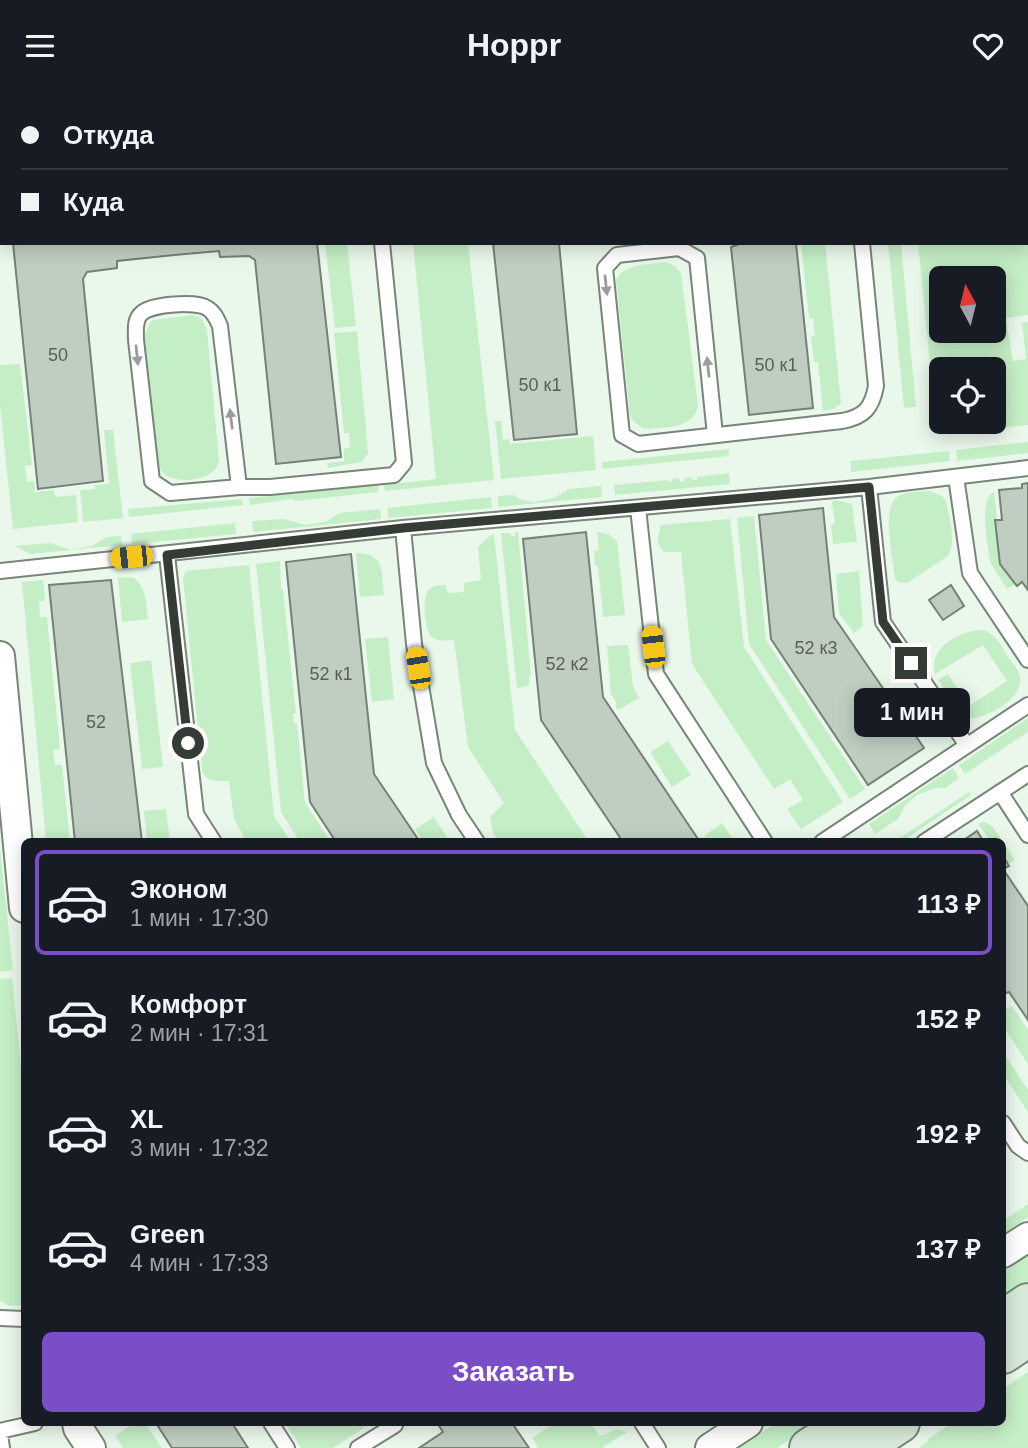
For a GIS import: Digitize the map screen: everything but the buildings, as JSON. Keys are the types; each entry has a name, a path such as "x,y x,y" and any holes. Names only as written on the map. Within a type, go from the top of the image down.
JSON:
{"street":[{"path":"0,656 21,876"},
{"path":"1006,1252 1028,1237"},
{"path":"1006,1318 1028,1303"},
{"path":"1006,1352 1028,1337"},
{"path":"78,1426 91,1448"},
{"path":"710,1448 743,1426"},
{"path":"808,1448 842,1426"},
{"path":"862,1448 895,1426"}],"lane":[{"path":"239,487 220,326 213,313 205,306 192,303 155,307 141,313 136,322 136,339 152,481 170,493 394,475 404,463 382,245"},
{"path":"715,435 697,258 679,248 617,255 605,268 622,435 638,444 842,421 854,419 869,409 876,386 862,245"},
{"path":"0,571 403,528 869,487 1028,468"},
{"path":"956,477 970,573 1028,660"},
{"path":"869,487 883,622 966,744"},
{"path":"638,508 656,674 762,838"},
{"path":"403,528 414,644 434,763 459,815 474,838"},
{"path":"167,555 196,814 211,838"},
{"path":"828,838 1028,705"},
{"path":"930,838 1028,774"},
{"path":"1000,792 1028,835"},
{"path":"1006,1128 1018,1146 1028,1153"},
{"path":"0,1318 21,1319"},
{"path":"2,1448 0,1432 23,1426"},
{"path":"273,1426 287,1448"},
{"path":"358,1448 393,1426"},
{"path":"644,1426 658,1448"}],"green space":[{"path":"325,245 347,245 356,326 335,328"},
{"path":"413,245 468,245 494,480 385,491 384,485 436,479"},
{"path":"801,245 825,245 841,404 833,409 823,411 818,362 814,362 811,336 815,336 813,318 809,319"},
{"path":"888,245 901,245 916,407 904,408"},
{"path":"918,245 1028,245 1028,315 1006,318 1013,361 1026,359 1022,323 1028,322 1028,425 1006,427 1006,357 929,357"},
{"path":"666,262 681,273 698,406 690,419 677,426 644,429 633,421 630,415 616,280 625,270"},
{"path":"194,315 202,319 207,330 219,461 211,473 185,480 168,476 156,462 144,336 152,320"},
{"path":"357,331 368,453 362,462 328,468 327,463 344,461 344,449 350,447 349,433 344,433 334,333"},
{"path":"20,364 32,465 25,466 27,482 34,481 35,492 54,490 55,497 76,495 78,522 13,529 0,405 0,365"},
{"path":"495,421 501,421 503,440 509,439 510,444 593,436 596,470 501,479"},
{"path":"104,430 113,430 123,518 83,522 80,490 109,484"},
{"path":"1028,442 1028,453 957,461 956,450"},
{"path":"729,449 729,456 602,469 602,462"},
{"path":"949,451 950,461 851,472 851,461"},
{"path":"729,473 730,484 615,495 614,485 669,482 679,478 680,482 684,481 684,478 692,477 692,480 697,480 697,477"},
{"path":"378,485 378,492 296,501 292,499 250,505 249,498"},
{"path":"601,486 602,497 498,507 498,496 513,495 533,502 554,498 569,489"},
{"path":"930,491 942,496 946,501 951,529 951,550 948,556 907,583 898,582 895,578 889,535 892,503 904,494"},
{"path":"994,491 1001,559 1017,583 1007,589 989,557 985,512 989,496"},
{"path":"491,497 492,508 389,518 387,508"},
{"path":"242,499 243,505 129,517 128,509"},
{"path":"835,500 852,504 857,542 833,544 831,524 835,523 832,502"},
{"path":"380,509 381,519 253,532 252,521 284,519 305,525 325,522 340,513"},
{"path":"754,516 766,640 865,789 850,799 749,644 737,518"},
{"path":"730,519 744,647 843,802 801,829 787,809 803,800 790,779 774,789 692,664 681,552 664,552 658,543 661,525"},
{"path":"235,523 236,534 132,544 131,534"},
{"path":"515,532 518,532 531,676 529,686 517,688 501,533 515,536"},
{"path":"597,532 608,534 617,541 625,615 603,617 598,566 595,566 594,551 599,550"},
{"path":"494,534 515,730 586,838 496,838 493,833 490,817 504,803 468,747 454,640 434,639 429,634 425,606 429,589 435,586 446,585 447,593 464,592 464,583 481,580 478,547"},
{"path":"121,536 122,545 71,550 92,546 107,537"},
{"path":"51,543 71,550 30,554 15,546"},
{"path":"356,553 373,556 377,560 382,571 384,595 360,597"},
{"path":"280,561 296,713 293,714 294,723 297,723 305,803 328,838 297,838 281,812 256,564"},
{"path":"249,565 274,816 288,838 245,838 234,819 229,781 209,779 202,770 183,578 186,571"},
{"path":"859,571 863,626 854,633 839,613 836,574"},
{"path":"118,577 134,578 138,582 145,597 148,619 122,622"},
{"path":"43,580 45,600 39,602 40,617 47,617 60,749 53,750 55,765 62,765 70,838 46,838 22,582"},
{"path":"983,630 997,639 1015,665 1020,678 1016,693 1010,700 988,714 973,719 960,712 1007,681 983,645 935,674 934,665 936,656 948,642 965,633"},
{"path":"388,637 394,699 372,702 365,639"},
{"path":"628,645 633,686 639,698 618,710 611,694 607,646"},
{"path":"151,660 163,767 142,769 130,663"},
{"path":"948,674 965,700 956,706 938,680"},
{"path":"1028,718 1028,732 965,774 959,765"},
{"path":"668,741 691,775 672,787 650,752"},
{"path":"953,768 959,778 945,788 936,788 917,795 905,806 898,819 875,834 869,824"},
{"path":"969,792 971,795 907,838 900,838"},
{"path":"166,809 170,838 147,838 144,811"},
{"path":"434,817 447,838 421,838 415,829"},
{"path":"985,822 993,827 1000,838 988,838 978,823"},
{"path":"722,823 732,838 705,838 704,836"},
{"path":"1006,846 1015,860 1006,864"},
{"path":"0,848 13,970 0,972"},
{"path":"12,978 21,1066 21,1305 9,1306 0,1301 0,979"},
{"path":"1012,1006 1028,1030 1028,1064 1006,1031 1006,1008"},
{"path":"1006,1057 1028,1090 1028,1112 1006,1079"},
{"path":"1028,1204 1028,1217 1006,1232 1006,1219"},
{"path":"1028,1256 1028,1282 1006,1297 1006,1270"},
{"path":"1028,1372 1028,1448 918,1448 948,1426 1006,1426 1006,1387"},
{"path":"130,1426 147,1426 162,1448 123,1448 115,1436"},
{"path":"287,1426 365,1426 333,1448 301,1448"},
{"path":"550,1426 592,1426 600,1436 618,1429 627,1432 602,1448 538,1448 532,1438"},
{"path":"771,1426 811,1426 777,1448 738,1448"}],"route":[{"path":"188,743 167,555 251,544 869,487 883,622 911,663"}]}
